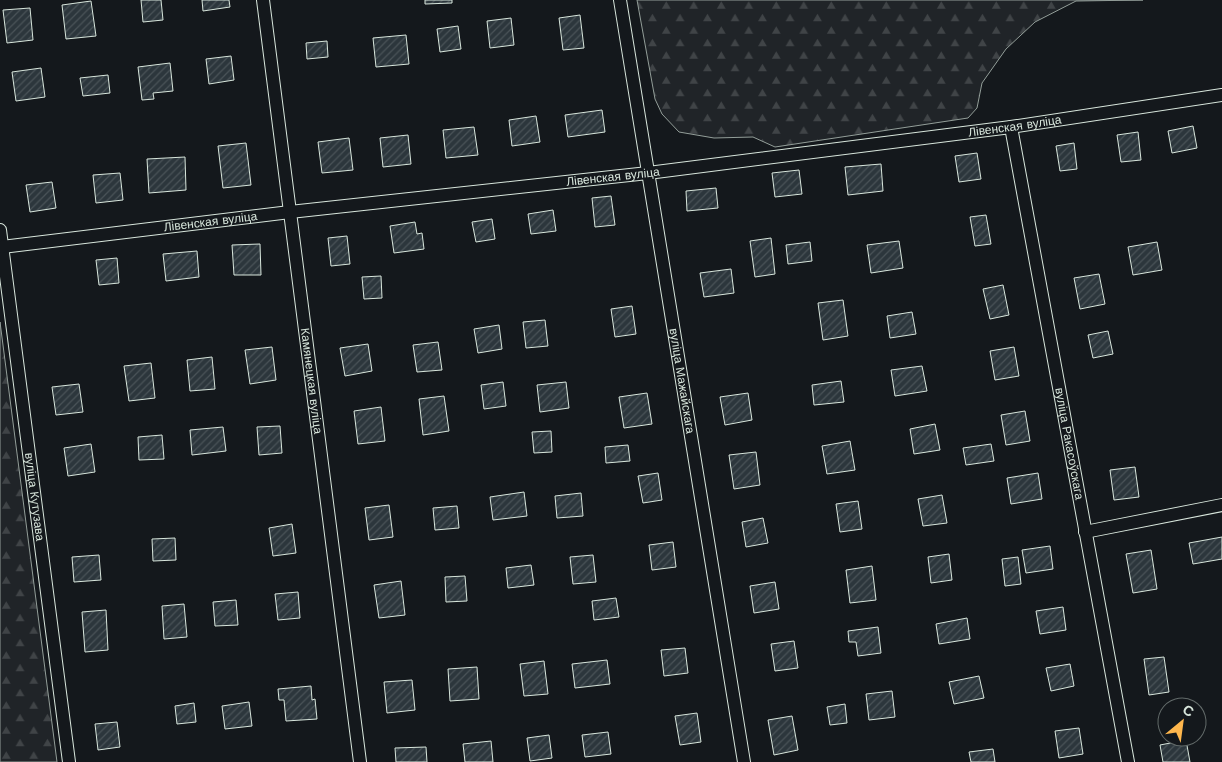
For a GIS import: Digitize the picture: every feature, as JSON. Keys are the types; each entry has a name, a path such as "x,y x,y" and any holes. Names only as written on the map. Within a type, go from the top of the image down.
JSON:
{"street":[{"name":"Камянецкая вуліца","path":"263,0 360,762"},
{"name":"вуліца Мажайскага","path":"620,0 744,762"},
{"name":"Лівенская вуліца","path":"2,247 290,212 648,173 1011,127 1222,95"},
{"name":"вуліца Ракасоўскага","path":"1011,127 1128,762"},
{"name":"вуліца Кутузава","path":"0,230 69,762"},
{"path":"1085,532 1222,505"}],"green space":[{"path":"637,0 1143,0 1076,1 1035,22 1006,49 982,83 977,108 968,118 775,147 753,137 714,138 679,132 662,114 655,99"},
{"path":"0,322 57,762 0,762"}],"building":[{"path":"141,0 161,0 163,20 143,22"},
{"path":"202,0 229,0 230,7 203,11"},
{"path":"425,0 452,0 452,3 425,4"},
{"path":"91,1 96,36 66,39 62,5"},
{"path":"30,8 33,40 7,43 3,10"},
{"path":"580,15 584,48 563,50 559,18"},
{"path":"511,18 514,45 490,48 487,21"},
{"path":"458,26 461,49 440,52 437,29"},
{"path":"406,35 409,64 376,67 373,38"},
{"path":"327,41 328,57 307,59 306,43"},
{"path":"231,56 234,80 209,84 206,59"},
{"path":"170,63 173,91 153,93 154,99 142,100 138,67"},
{"path":"41,68 45,97 16,101 12,72"},
{"path":"108,75 110,93 83,96 80,78"},
{"path":"602,110 605,132 568,137 565,115"},
{"path":"536,116 540,142 512,146 509,120"},
{"path":"1193,126 1197,148 1172,153 1168,131"},
{"path":"474,127 478,155 446,158 443,130"},
{"path":"1138,132 1141,160 1121,162 1117,135"},
{"path":"408,135 411,164 383,167 380,138"},
{"path":"349,138 353,170 322,173 318,142"},
{"path":"246,143 251,185 223,188 218,146"},
{"path":"1074,143 1077,169 1060,171 1056,146"},
{"path":"977,153 981,179 959,182 955,156"},
{"path":"185,157 186,190 149,193 147,159"},
{"path":"881,164 883,191 848,195 845,167"},
{"path":"799,170 802,194 775,197 772,173"},
{"path":"120,173 123,200 96,203 93,175"},
{"path":"52,182 56,208 30,212 26,185"},
{"path":"716,188 718,208 687,211 686,191"},
{"path":"611,196 615,225 595,227 592,198"},
{"path":"553,210 556,231 531,234 528,214"},
{"path":"986,215 991,244 975,246 970,217"},
{"path":"492,219 495,239 476,242 472,222"},
{"path":"415,222 417,234 422,233 424,249 394,253 390,226"},
{"path":"347,236 350,264 331,266 328,238"},
{"path":"771,238 775,274 755,277 750,241"},
{"path":"899,241 903,268 871,273 867,245"},
{"path":"810,242 812,261 788,264 786,245"},
{"path":"1157,242 1162,270 1133,275 1128,247"},
{"path":"260,244 261,275 234,275 232,245"},
{"path":"197,251 199,277 166,281 163,254"},
{"path":"117,258 119,283 99,285 96,260"},
{"path":"731,269 734,293 704,297 700,273"},
{"path":"1099,274 1105,304 1080,309 1074,278"},
{"path":"381,276 382,298 364,299 362,277"},
{"path":"1003,285 1009,315 990,319 983,289"},
{"path":"843,300 848,336 823,340 818,303"},
{"path":"632,306 636,334 615,337 611,309"},
{"path":"912,312 916,334 890,338 887,316"},
{"path":"545,320 548,346 526,348 523,322"},
{"path":"499,325 502,349 478,353 474,329"},
{"path":"1108,331 1113,354 1093,358 1088,335"},
{"path":"438,342 442,370 417,372 413,345"},
{"path":"368,344 372,371 345,376 340,348"},
{"path":"272,347 276,380 250,384 245,350"},
{"path":"1014,347 1019,376 995,380 990,351"},
{"path":"212,357 215,389 190,391 187,360"},
{"path":"151,363 155,398 129,401 124,366"},
{"path":"922,366 927,391 895,396 891,370"},
{"path":"841,381 844,402 814,405 812,385"},
{"path":"503,382 506,406 484,409 481,385"},
{"path":"566,382 569,408 540,412 537,385"},
{"path":"79,384 83,412 56,415 52,387"},
{"path":"647,393 652,424 624,428 619,397"},
{"path":"748,393 752,420 725,425 720,397"},
{"path":"444,396 449,431 423,435 419,399"},
{"path":"381,407 385,441 358,444 354,411"},
{"path":"1025,411 1030,441 1006,445 1001,415"},
{"path":"935,424 940,450 914,454 910,429"},
{"path":"280,426 282,453 259,455 257,427"},
{"path":"223,427 226,451 192,455 190,430"},
{"path":"551,431 552,452 534,453 532,432"},
{"path":"162,435 164,459 139,460 138,437"},
{"path":"850,441 855,470 827,474 822,446"},
{"path":"91,444 95,472 68,476 64,448"},
{"path":"991,444 994,461 966,465 963,448"},
{"path":"628,445 630,461 606,463 605,447"},
{"path":"756,452 760,485 734,489 729,455"},
{"path":"1135,467 1139,497 1114,500 1110,470"},
{"path":"658,473 662,500 643,503 638,476"},
{"path":"1038,473 1042,499 1011,504 1007,478"},
{"path":"524,492 527,516 493,520 490,497"},
{"path":"581,493 583,516 557,518 555,496"},
{"path":"942,495 947,523 923,526 918,499"},
{"path":"858,501 862,529 840,532 836,504"},
{"path":"389,505 393,537 369,540 365,508"},
{"path":"457,506 459,528 435,530 433,508"},
{"path":"763,518 768,543 746,547 742,522"},
{"path":"292,524 296,553 273,556 269,528"},
{"path":"1222,537 1222,559 1193,564 1189,543"},
{"path":"175,538 176,560 153,561 152,539"},
{"path":"673,542 676,567 652,570 649,545"},
{"path":"1050,546 1053,569 1026,573 1022,550"},
{"path":"1151,550 1157,589 1133,593 1126,554"},
{"path":"949,554 952,580 931,583 928,557"},
{"path":"99,555 101,580 74,582 72,557"},
{"path":"593,555 596,582 573,584 570,557"},
{"path":"1018,557 1021,584 1005,586 1002,559"},
{"path":"531,565 534,585 508,588 506,568"},
{"path":"872,566 876,600 850,603 846,570"},
{"path":"465,576 467,601 446,602 445,577"},
{"path":"401,581 405,615 379,618 374,585"},
{"path":"775,582 779,609 754,613 750,586"},
{"path":"298,592 300,618 278,620 275,594"},
{"path":"616,598 619,617 594,620 592,601"},
{"path":"236,600 238,625 215,626 213,602"},
{"path":"184,604 187,637 164,639 162,606"},
{"path":"1063,607 1066,630 1040,634 1036,611"},
{"path":"106,610 108,650 85,652 82,612"},
{"path":"967,618 970,639 939,644 936,624"},
{"path":"878,627 881,653 858,656 856,642 849,642 848,631"},
{"path":"794,641 798,668 775,671 771,644"},
{"path":"685,648 688,673 664,676 661,650"},
{"path":"1164,657 1169,692 1149,695 1144,659"},
{"path":"607,660 610,684 575,688 572,664"},
{"path":"544,661 548,694 524,696 520,664"},
{"path":"1070,664 1074,686 1051,691 1046,668"},
{"path":"477,667 479,699 450,701 448,669"},
{"path":"979,676 984,698 954,704 949,682"},
{"path":"412,680 415,710 387,713 384,682"},
{"path":"311,686 312,700 315,699 317,719 286,721 284,700 279,700 278,689"},
{"path":"892,691 895,717 869,720 866,694"},
{"path":"249,702 252,726 225,729 222,706"},
{"path":"194,703 196,722 177,724 175,706"},
{"path":"845,704 847,723 830,725 827,707"},
{"path":"697,713 701,742 680,745 675,716"},
{"path":"792,716 798,750 774,755 768,720"},
{"path":"117,722 120,747 98,750 95,724"},
{"path":"1079,728 1083,754 1059,758 1055,731"},
{"path":"608,732 611,754 585,757 582,735"},
{"path":"549,735 552,758 530,761 527,738"},
{"path":"491,741 493,762 465,762 463,744"},
{"path":"426,747 427,762 396,762 395,748"},
{"path":"1160,747 1187,747 1190,762 1163,762"},
{"path":"993,749 995,762 971,762 969,752"}]}
